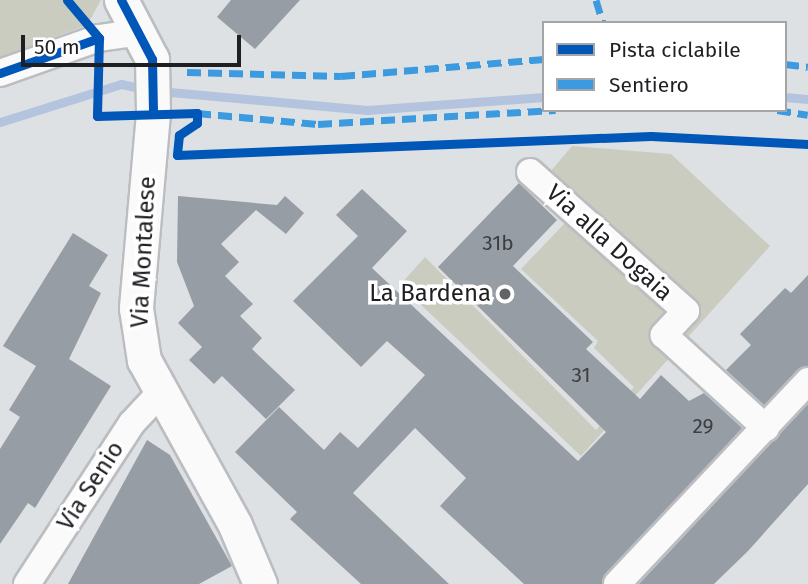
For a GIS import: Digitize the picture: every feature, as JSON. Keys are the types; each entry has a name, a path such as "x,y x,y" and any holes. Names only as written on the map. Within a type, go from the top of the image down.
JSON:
{"street":[{"path":"121,0 146,45"},
{"path":"0,73 99,38 146,45"},
{"name":"Via Montalese","path":"146,45 153,113 136,308 144,360 235,525 260,584"},
{"name":"Via alla Dogaia","path":"530,172 686,312 664,335 766,428"},
{"path":"617,584 808,381"},
{"name":"Via Senio","path":"27,584 132,423 160,393"}],"shaded area":[{"path":"0,0 101,0 87,25 0,57"},
{"path":"572,146 671,154 770,246 581,456 400,285 425,257 596,430 634,387 594,348 598,341 521,269 584,203 550,172"}],"building":[{"path":"231,0 300,0 255,49 217,17"},
{"path":"519,183 557,220 513,266 593,342 586,349 640,399 661,375 689,401 704,393 742,428 602,584 524,584 440,506 466,478 415,428 353,493 449,584 361,584 290,519 297,512 235,452 279,407 324,450 340,432 358,448 425,375 387,341 361,367 293,301 358,236 336,215 362,189 407,231 372,268 578,461 606,432 438,267"},
{"path":"178,196 277,205 285,196 304,213 286,234 256,210 221,244 239,262 225,276 253,304 240,316 262,338 252,349 295,390 266,419 222,376 214,384 189,360 202,347 178,323 194,306 177,262"},
{"path":"73,233 108,255 89,286 101,293 69,359 111,386 35,508 28,503 0,544 0,449 20,417 9,410 36,366 3,346"},
{"path":"808,275 808,366 764,405 726,370 751,345 740,334 785,288 791,293"},
{"path":"808,404 808,484 748,551 714,584 639,584"},
{"path":"147,440 170,455 232,566 199,584 68,584"}],"waterway":[{"path":"0,122 121,84 145,89"},
{"path":"159,91 367,110 542,97"},
{"path":"787,97 808,99"}],"marked path":[{"path":"596,0 602,21"},
{"path":"187,72 341,76 542,59"},
{"path":"787,64 808,67"},
{"path":"197,113 318,124 542,111"},
{"path":"787,112 808,115"}],"cycle path":[{"path":"67,0 99,38 97,116 197,113 197,123 179,135 177,155 651,136 808,144"},
{"path":"121,0 152,59 153,113"},
{"path":"0,73 99,38"}],"place":[{"name":"La Bardena","path":"505,294"}]}
